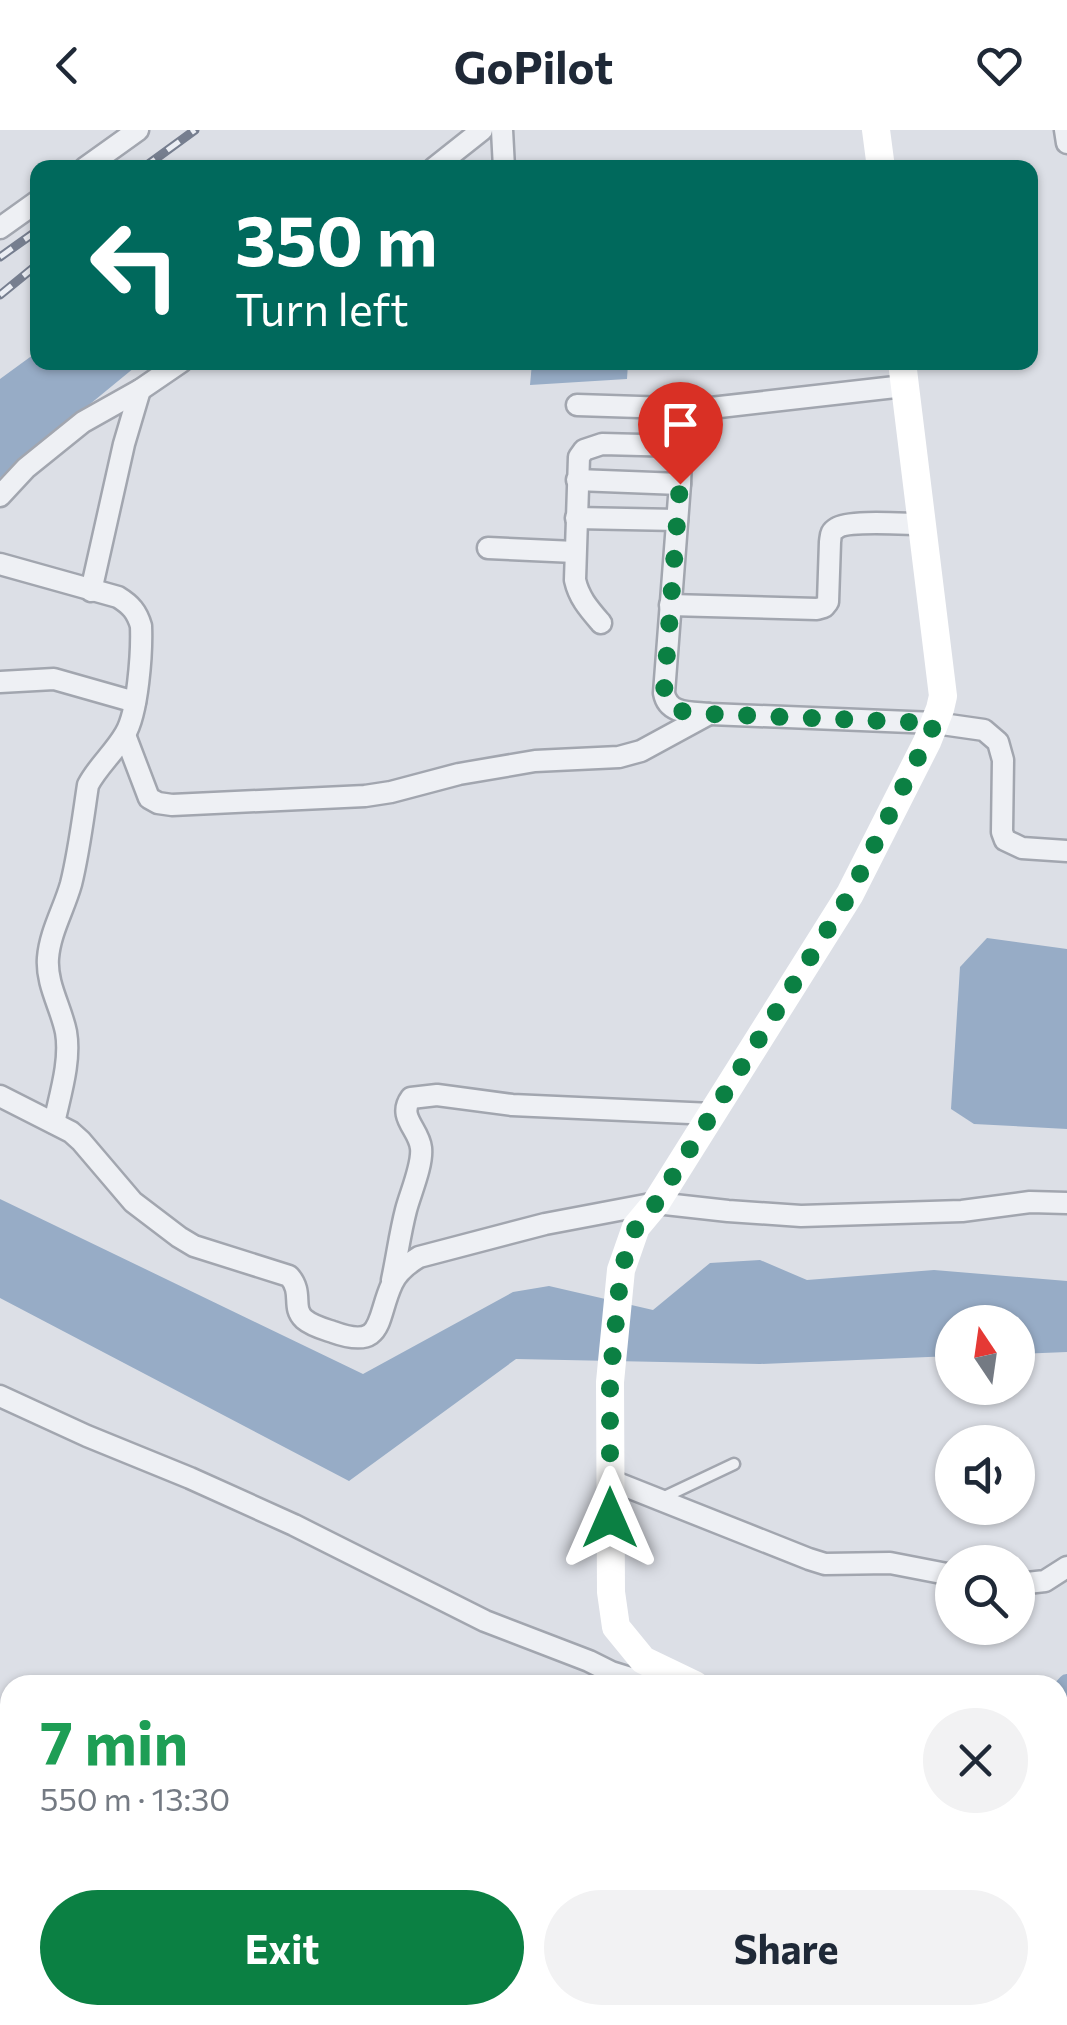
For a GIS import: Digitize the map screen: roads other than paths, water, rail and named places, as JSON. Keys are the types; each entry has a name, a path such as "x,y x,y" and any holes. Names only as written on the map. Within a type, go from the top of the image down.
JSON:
{"main road":[{"path":"876,130 879,160"},
{"path":"675,1675 643,1660 616,1627 611,1592 610,1382 621,1270 636,1227 656,1203 850,894 935,723 943,696 903,374"}],"street":[{"path":"96,160 138,130"},
{"path":"444,160 482,130"},
{"path":"502,130 504,160"},
{"path":"1065,130 1067,142"},
{"path":"0,228 30,207"},
{"path":"0,496 26,468 83,422 169,370"},
{"path":"577,406 727,407 903,374"},
{"path":"91,591 140,390"},
{"path":"682,409 666,701 677,710 710,714 935,723 984,730 998,742 1004,760 1002,832 1006,840 1022,848 1067,851"},
{"path":"601,623 578,593 575,580 579,457 584,450 602,444 682,446"},
{"path":"577,480 680,484"},
{"path":"576,518 677,520"},
{"path":"670,605 818,609 828,602 830,542 836,528 850,524 921,524"},
{"path":"488,548 574,552"},
{"path":"0,564 118,597 138,615 141,636 134,702 125,735 88,785 70,888 48,956 51,986 67,1042 54,1124"},
{"path":"0,682 54,679 134,702"},
{"path":"125,735 149,798 172,805 365,796 535,761 618,757 641,750 710,714"},
{"path":"0,1096 81,1141 119,1188 179,1238 289,1276 298,1290 300,1313 312,1324 360,1339 370,1336 383,1315 421,1148 406,1116 405,1106 411,1098 437,1095 512,1105 712,1114"},
{"path":"392,1282 420,1256 545,1224 656,1203 802,1216 943,1212 1030,1202 1067,1204"},
{"path":"0,1396 294,1526 485,1621 620,1675"},
{"path":"610,1480 826,1564 890,1563 935,1572"},
{"path":"1035,1582 1045,1581 1067,1567"}],"lane":[{"path":"658,1500 734,1464"}],"water":[{"path":"30,357 30,370 131,370 0,478 0,379"},
{"path":"531,370 628,370 627,379 530,385"},
{"path":"987,938 1067,949 1067,1129 974,1124 951,1109 960,967"},
{"path":"0,1199 363,1374 513,1292 549,1286 653,1310 710,1263 760,1260 807,1280 934,1270 1067,1281 1067,1352 1035,1353 1035,1305 935,1305 935,1357 760,1364 516,1359 349,1481 0,1298"}],"railway":[{"path":"154,160 195,130"},
{"path":"0,257 30,236"},
{"path":"0,295 30,271"}]}
